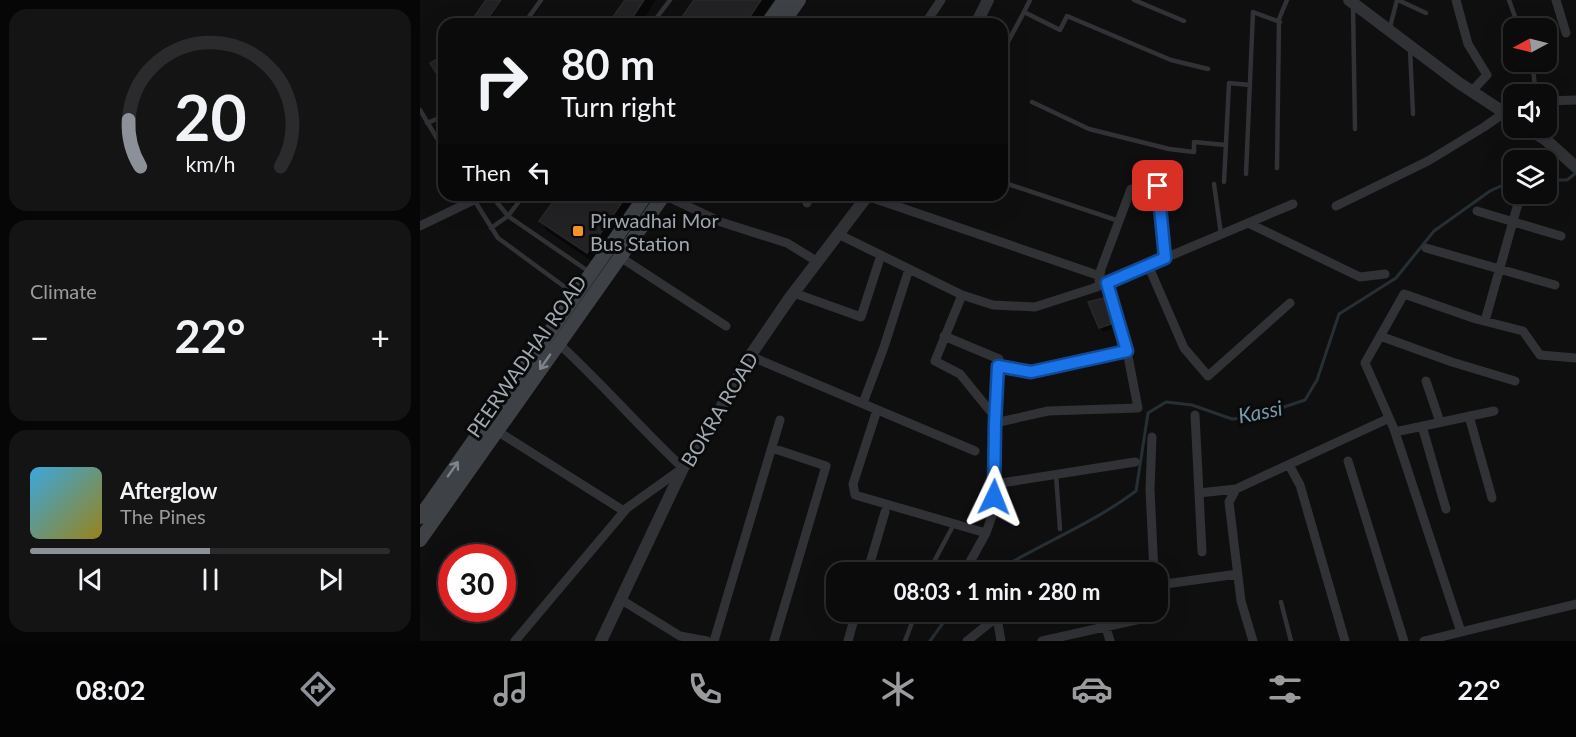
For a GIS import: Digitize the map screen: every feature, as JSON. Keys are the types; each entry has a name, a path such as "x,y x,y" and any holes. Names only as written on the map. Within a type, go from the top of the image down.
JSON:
{"main road":[{"path":"771,18 784,0"},
{"path":"786,18 799,0"},
{"path":"420,516 642,201"},
{"name":"PEERWADHAI ROAD","path":"420,540 660,201"}],"street":[{"path":"929,18 940,0"},
{"path":"979,18 988,0"},
{"path":"1456,0 1468,44 1487,75 1472,92"},
{"path":"1556,0 1566,33"},
{"path":"1351,1 1472,92 1503,108"},
{"path":"1557,101 1576,100"},
{"path":"1336,206 1428,161 1503,116"},
{"path":"1543,138 1576,167"},
{"path":"1158,186 1165,258"},
{"path":"995,420 1048,411 1138,408 1127,351 1102,282 1119,221 1131,189"},
{"path":"420,226 465,201"},
{"path":"677,201 721,222 787,243 818,262"},
{"name":"BOKRA ROAD","path":"601,641 682,468 708,430 750,357 863,201"},
{"path":"883,201 1102,282"},
{"path":"838,234 962,295 993,305 1035,307 1148,265 1293,204"},
{"path":"1485,321 1518,204"},
{"path":"1477,211 1561,236"},
{"path":"1248,223 1360,277 1385,274"},
{"path":"1426,248 1555,285"},
{"path":"794,293 861,317 881,255"},
{"path":"620,257 726,326"},
{"path":"1148,265 1184,348 1208,376 1290,303"},
{"path":"862,404 884,347 909,269"},
{"path":"1461,632 1395,432 1365,363 1404,294 1523,331 1540,355 1576,358"},
{"path":"962,295 935,361 960,374 995,420"},
{"path":"944,336 999,359 995,420 994,510 986,533 970,562"},
{"path":"1380,336 1452,362 1515,381"},
{"path":"515,641 624,512 682,468 643,430 593,375 558,343"},
{"path":"998,366 1031,372 1127,351"},
{"path":"750,357 975,451"},
{"path":"1426,381 1440,422"},
{"path":"877,410 853,484 855,495 986,533"},
{"path":"1395,432 1494,411"},
{"path":"1196,415 1202,552"},
{"path":"1469,416 1492,498"},
{"path":"714,641 780,420"},
{"path":"1199,493 1236,489 1385,420"},
{"path":"1422,426 1446,509"},
{"path":"496,431 624,512"},
{"path":"1152,437 1150,489 1153,562"},
{"path":"772,448 826,466 774,641"},
{"path":"1348,461 1404,641"},
{"path":"995,484 1135,462"},
{"path":"1289,465 1300,486 1345,641"},
{"path":"1236,489 1229,502 1241,601 1253,641"},
{"path":"870,562 885,512"},
{"path":"1168,584 1238,574"},
{"path":"620,599 679,638 707,641"},
{"path":"1424,641 1576,604"},
{"path":"848,641 853,622"},
{"path":"967,641 987,622"},
{"path":"997,622 1001,641"},
{"path":"1047,640 1128,622"},
{"path":"1106,627 1110,641"}],"lane":[{"path":"528,18 541,0"},
{"path":"656,18 670,0"},
{"path":"1008,42 1029,0"},
{"path":"1134,0 1184,21"},
{"path":"1277,168 1280,22 1287,0"},
{"path":"1389,30 1398,0 1426,13"},
{"path":"1509,0 1516,18"},
{"path":"1351,1 1355,129"},
{"path":"1024,12 1060,30 1067,16 1171,60 1208,69"},
{"path":"1246,174 1253,12 1280,22"},
{"path":"1410,46 1413,114"},
{"path":"1224,182 1229,83 1250,85"},
{"path":"1032,102 1089,129 1169,149 1194,152 1194,142 1226,145"},
{"path":"420,110 438,140"},
{"path":"428,123 438,119"},
{"path":"1008,184 1119,221"},
{"path":"1215,184 1221,234"},
{"path":"474,201 498,238 587,304"},
{"path":"495,201 508,216 603,281"},
{"path":"491,228 508,216 519,201"},
{"path":"1056,474 1060,529"},
{"path":"934,562 954,524"},
{"path":"1281,602 1291,641"},
{"path":"905,641 912,622"}],"building":[{"path":"486,0 501,0 488,18 473,18"},
{"path":"625,0 644,0 632,18 612,18"},
{"path":"694,0 761,0 749,18 681,18"},
{"path":"438,58 438,72 436,73 430,63"},
{"name":"Pirwadhai Mor Bus Station","path":"554,201 623,201 587,253 539,221"},
{"path":"1104,298 1111,324 1099,328 1088,302"}],"waterway":[{"name":"Kassi","path":"1557,180 1567,180 1576,173"},
{"name":"Kassi","path":"1013,562 1102,514 1136,491 1148,413 1166,402 1192,405 1232,419 1254,417 1305,400 1317,380 1339,314 1396,278 1434,231 1490,191 1503,185"},
{"name":"Kassi","path":"930,641 944,622"}],"place":[{"name":"Pirwadhai Mor Bus Station","path":"578,231"}],"route":[{"path":"994,497 998,366 1031,372 1127,351 1107,283 1165,258 1158,186"}]}
